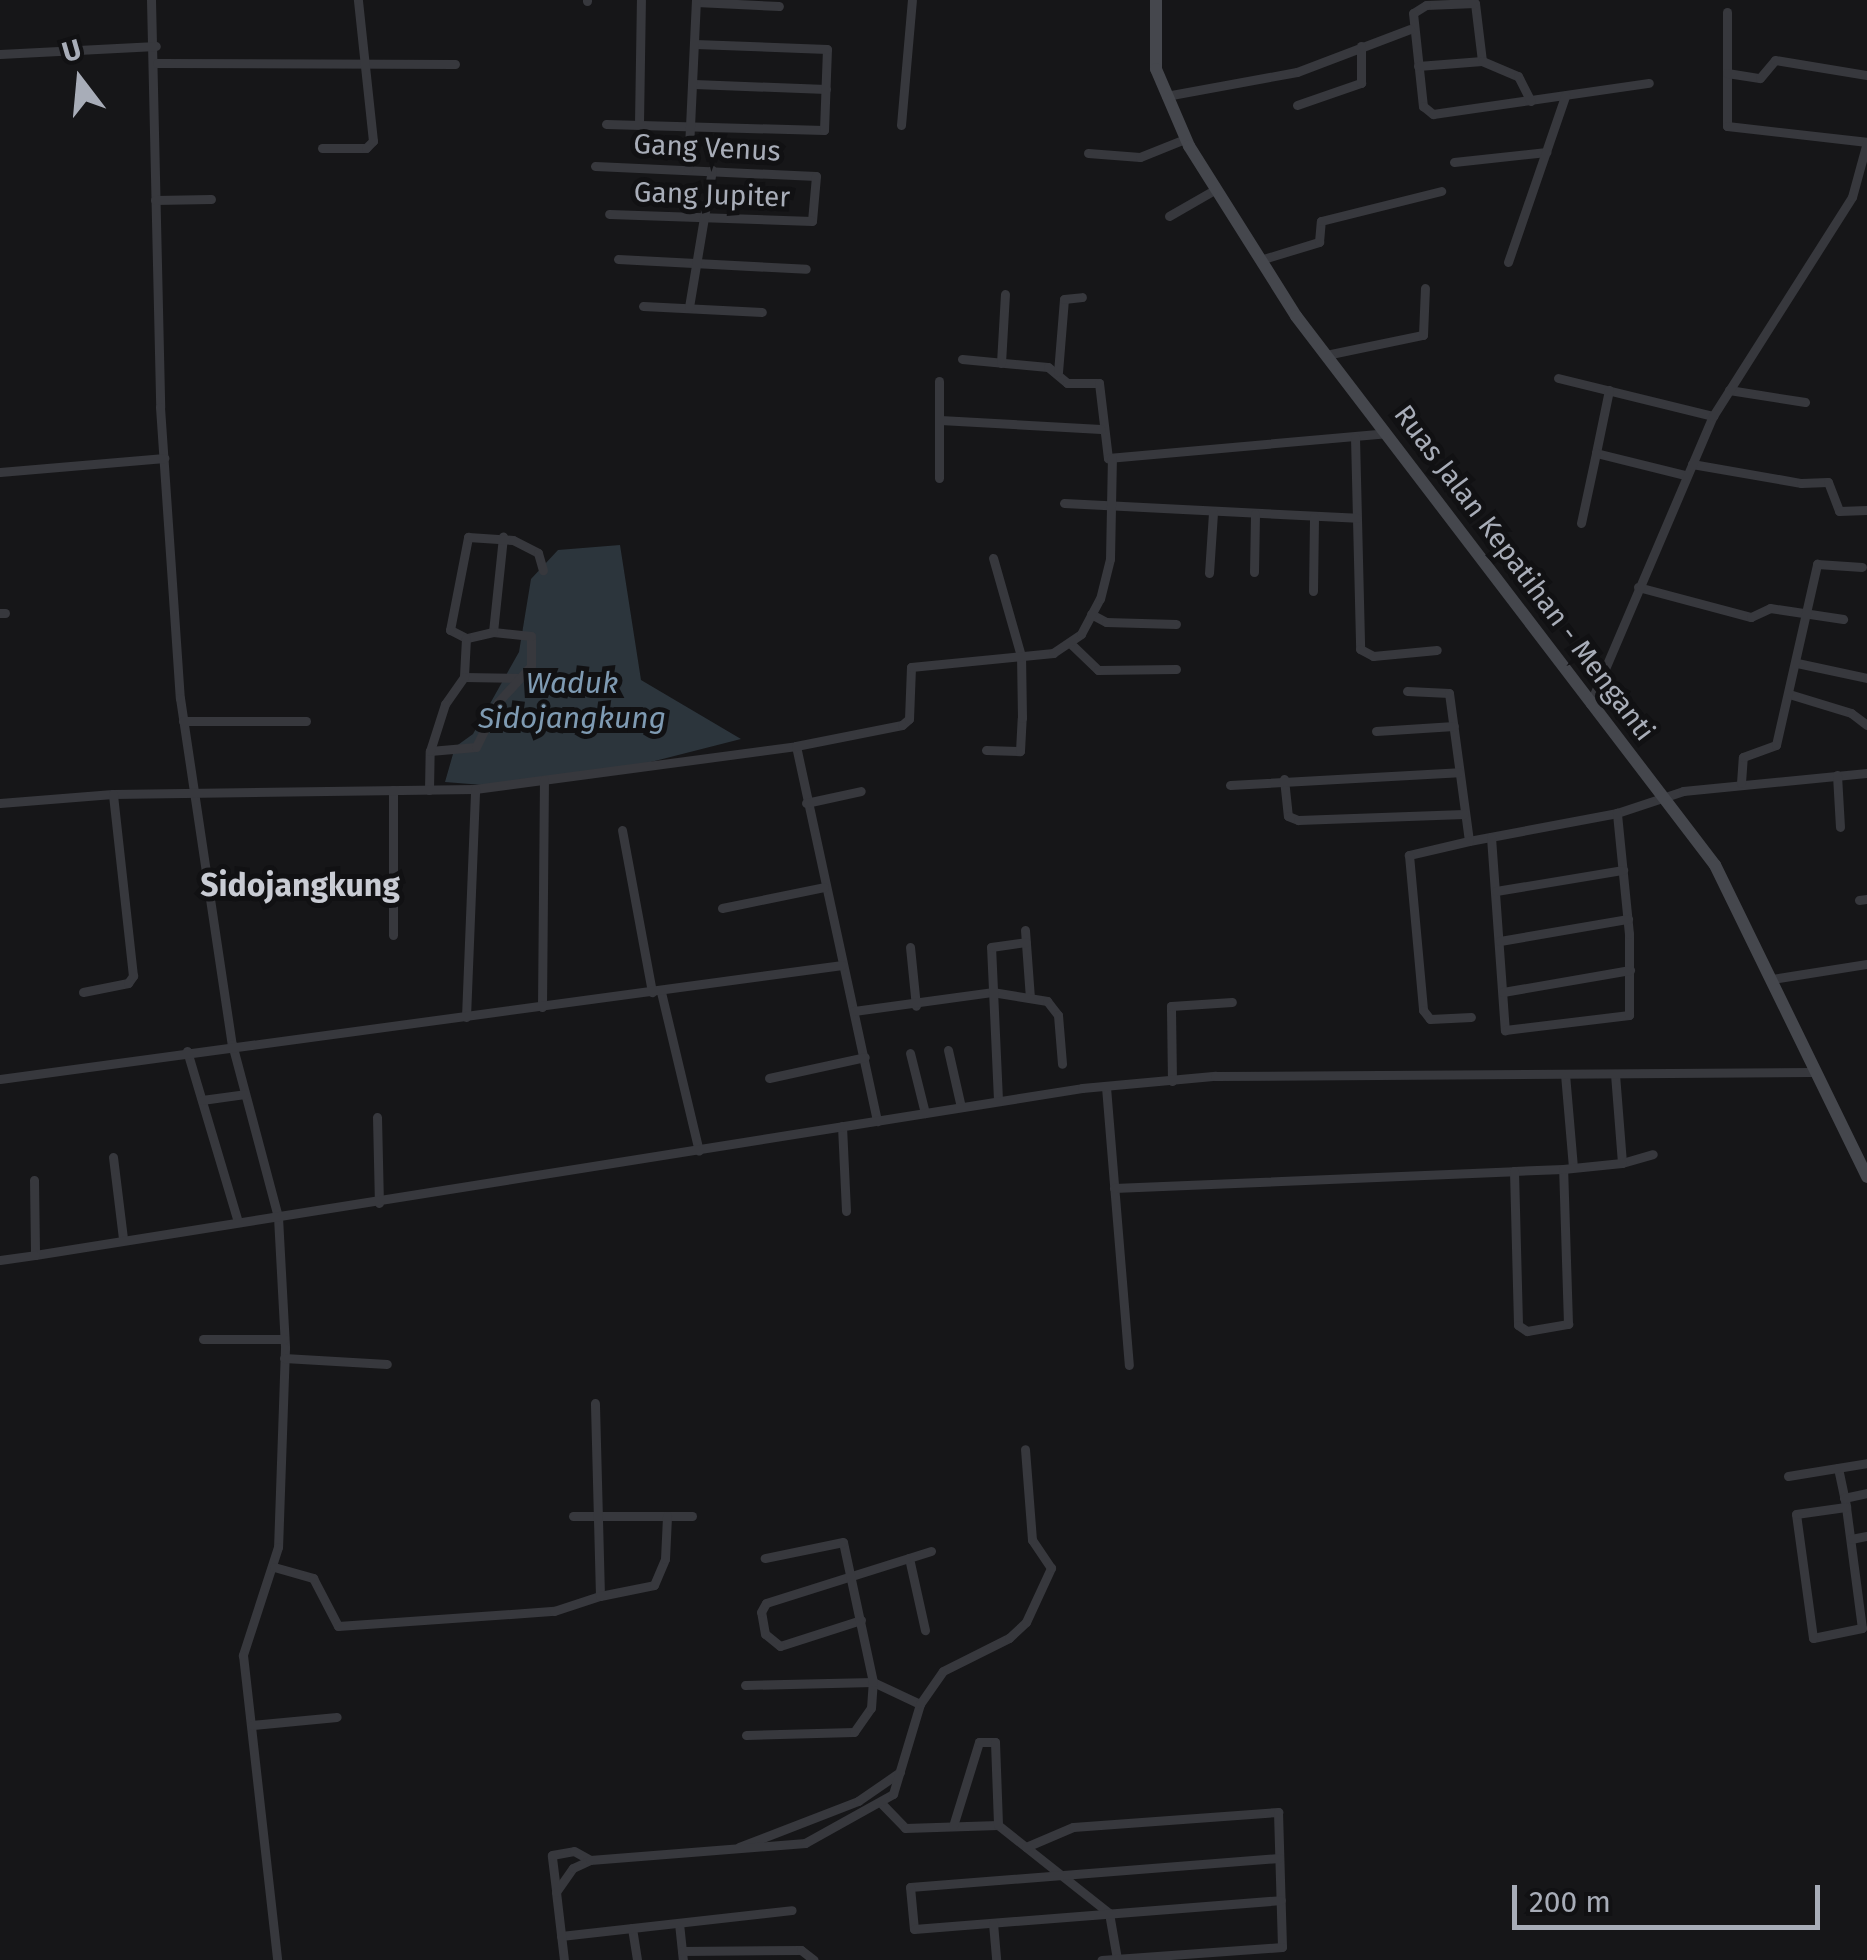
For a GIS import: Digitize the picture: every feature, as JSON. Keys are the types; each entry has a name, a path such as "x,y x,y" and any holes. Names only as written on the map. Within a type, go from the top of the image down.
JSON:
{"main road":[{"name":"Ruas Jalan Kepatihan - Menganti","path":"1156,0 1156,69 1186,139 1216,190 1326,356 1715,864 1772,979 1812,1072 1867,1177"}],"street":[{"path":"151,0 157,63 155,200 164,458 183,721 232,1044 278,1217 284,1358 274,1568 244,1642 276,1960"},
{"path":"322,148 372,143 358,0"},
{"path":"639,123 642,0"},
{"path":"901,125 912,0"},
{"path":"688,169 696,1 779,6"},
{"path":"1482,61 1474,3 1426,5 1413,12 1410,28 1423,106 1432,114 1649,84"},
{"path":"1590,704 1713,416 1852,197 1867,142 1726,126 1726,12"},
{"path":"1166,96 1297,72 1410,28"},
{"path":"606,124 824,130 827,49 695,44"},
{"path":"0,54 156,46"},
{"path":"1297,105 1362,83 1361,46"},
{"path":"157,63 364,59 455,64"},
{"path":"1727,73 1760,78 1775,60 1867,75"},
{"path":"1418,66 1482,61 1518,76 1531,101"},
{"path":"694,84 826,89"},
{"path":"1508,262 1565,96"},
{"path":"1088,153 1140,157 1186,139"},
{"path":"1454,162 1546,152"},
{"name":"Gang Venus","path":"596,166 816,176 812,221"},
{"path":"689,307 712,170"},
{"path":"1168,216 1216,190"},
{"path":"1260,260 1319,242 1322,221 1441,191"},
{"path":"1852,197 1867,200"},
{"path":"155,200 211,199"},
{"name":"Gang Jupiter","path":"610,214 812,221"},
{"path":"618,259 806,268"},
{"path":"1326,356 1417,340 1426,330 1425,288"},
{"path":"1001,363 1005,294"},
{"path":"1058,372 1064,299 1082,297"},
{"path":"643,306 762,312"},
{"path":"962,359 1058,372 1067,383 1101,386 1105,457 1386,432"},
{"path":"1558,378 1713,416"},
{"path":"938,478 940,381"},
{"path":"1581,523 1609,390"},
{"path":"1729,390 1805,402"},
{"path":"940,420 1101,429"},
{"path":"1355,437 1362,653 1437,650"},
{"path":"1596,453 1686,475"},
{"path":"0,472 164,458"},
{"path":"0,804 113,794 476,789 796,746 902,725 909,719 911,667 1054,652 1070,643 1091,614 1110,560 1112,458"},
{"path":"1692,464 1801,483 1828,482 1839,511 1867,510"},
{"path":"1064,504 1357,518"},
{"path":"1209,573 1213,512"},
{"path":"1254,572 1255,514"},
{"path":"1313,590 1314,516"},
{"path":"493,632 503,538"},
{"path":"430,752 476,747 498,702 531,666 533,640 493,632 466,638 450,630 466,539 503,538 538,554 542,570"},
{"path":"986,750 1020,752 1020,656 993,558"},
{"path":"1741,783 1742,757 1776,746 1817,564 1862,567"},
{"path":"1638,587 1752,617 1766,608 1844,619"},
{"path":"1091,614 1106,622 1176,624"},
{"path":"429,790 430,752 445,704 464,677 466,638"},
{"path":"1070,643 1098,670 1176,669"},
{"path":"1797,663 1867,678"},
{"path":"464,677 520,678"},
{"path":"1407,692 1447,690 1469,840"},
{"path":"1789,694 1851,713 1867,725"},
{"path":"183,721 306,722"},
{"path":"1376,731 1454,726"},
{"path":"796,746 876,1121"},
{"path":"1230,785 1458,772"},
{"path":"1471,1017 1430,1020 1423,1010 1409,855 1617,813 1663,796 1741,783 1867,773"},
{"path":"1837,775 1840,827"},
{"path":"1284,779 1288,816 1298,820 1464,814"},
{"path":"542,1007 544,780"},
{"path":"466,1017 476,789"},
{"path":"393,790 393,935"},
{"path":"806,803 861,791"},
{"path":"82,992 128,983 132,976 113,794"},
{"path":"1490,838 1503,1024 1510,1033 1629,1015 1628,919 1617,813"},
{"path":"622,830 656,992 698,1151"},
{"path":"1496,891 1623,870"},
{"path":"722,908 824,888"},
{"path":"1500,941 1628,919"},
{"path":"1025,930 1030,998"},
{"path":"998,1100 993,944 1026,942"},
{"path":"910,947 916,1006"},
{"path":"1772,979 1867,964"},
{"path":"0,1079 232,1044 466,1017 842,965"},
{"path":"1503,992 1630,970"},
{"path":"854,1011 916,1006 996,992 1030,998 1055,1007 1062,1064"},
{"path":"1172,1081 1171,1006 1232,1002"},
{"path":"948,1050 960,1107"},
{"path":"187,1051 238,1222"},
{"path":"910,1053 925,1113"},
{"path":"769,1078 864,1057"},
{"path":"0,1260 998,1100 1106,1087 1172,1081 1812,1072"},
{"path":"1514,1171 1518,1325 1527,1332 1568,1324 1565,1074"},
{"path":"1615,1074 1622,1163"},
{"path":"1106,1087 1129,1365"},
{"path":"202,1100 245,1094"},
{"path":"377,1117 379,1202"},
{"path":"842,1126 846,1211"},
{"path":"1114,1188 1568,1168 1622,1163 1653,1154"},
{"path":"113,1157 123,1239"},
{"path":"34,1180 36,1256"},
{"path":"203,1339 284,1340"},
{"path":"284,1358 386,1364"},
{"path":"595,1404 594,1516 600,1596"},
{"path":"556,1892 573,1868 590,1860 805,1843 894,1794 920,1704 943,1671 1009,1638 1026,1622 1051,1568 1032,1540 1025,1449"},
{"path":"1788,1476 1867,1462"},
{"path":"1838,1468 1845,1503 1851,1539 1861,1578 1862,1630 1812,1638 1796,1514 1845,1503 1867,1494"},
{"path":"573,1516 692,1516"},
{"path":"274,1568 313,1578 338,1626 554,1611 654,1585 665,1559 666,1516"},
{"path":"1851,1539 1867,1536"},
{"path":"746,1735 854,1732 871,1708 873,1682 853,1576 836,1539 766,1558"},
{"path":"862,1620 780,1646 770,1643 763,1623 766,1603 931,1551"},
{"path":"909,1558 925,1630"},
{"path":"745,1684 873,1682 920,1704"},
{"path":"252,1725 337,1717"},
{"path":"952,1826 979,1742 996,1742 998,1825"},
{"path":"736,1848 858,1801 900,1772"},
{"path":"882,1804 905,1828 998,1825 1109,1914 1117,1959"},
{"path":"826,1812 837,1826"},
{"path":"1026,1848 1073,1827 1278,1812 1282,1947 1101,1960"},
{"path":"564,1960 552,1855 574,1851 590,1860"},
{"path":"1279,1858 910,1887 914,1929 1280,1900"},
{"path":"561,1936 792,1910"},
{"path":"679,1922 682,1955 801,1950 814,1960"},
{"path":"992,1922 996,1960"},
{"path":"632,1928 636,1960"}],"water":[{"name":"Waduk Sidojangkung","path":"620,545 641,680 741,739 639,765 495,786 445,782 455,747 473,734 519,652 531,579 558,550"}],"district":[{"name":"Sidojangkung","path":"300,885"}]}
